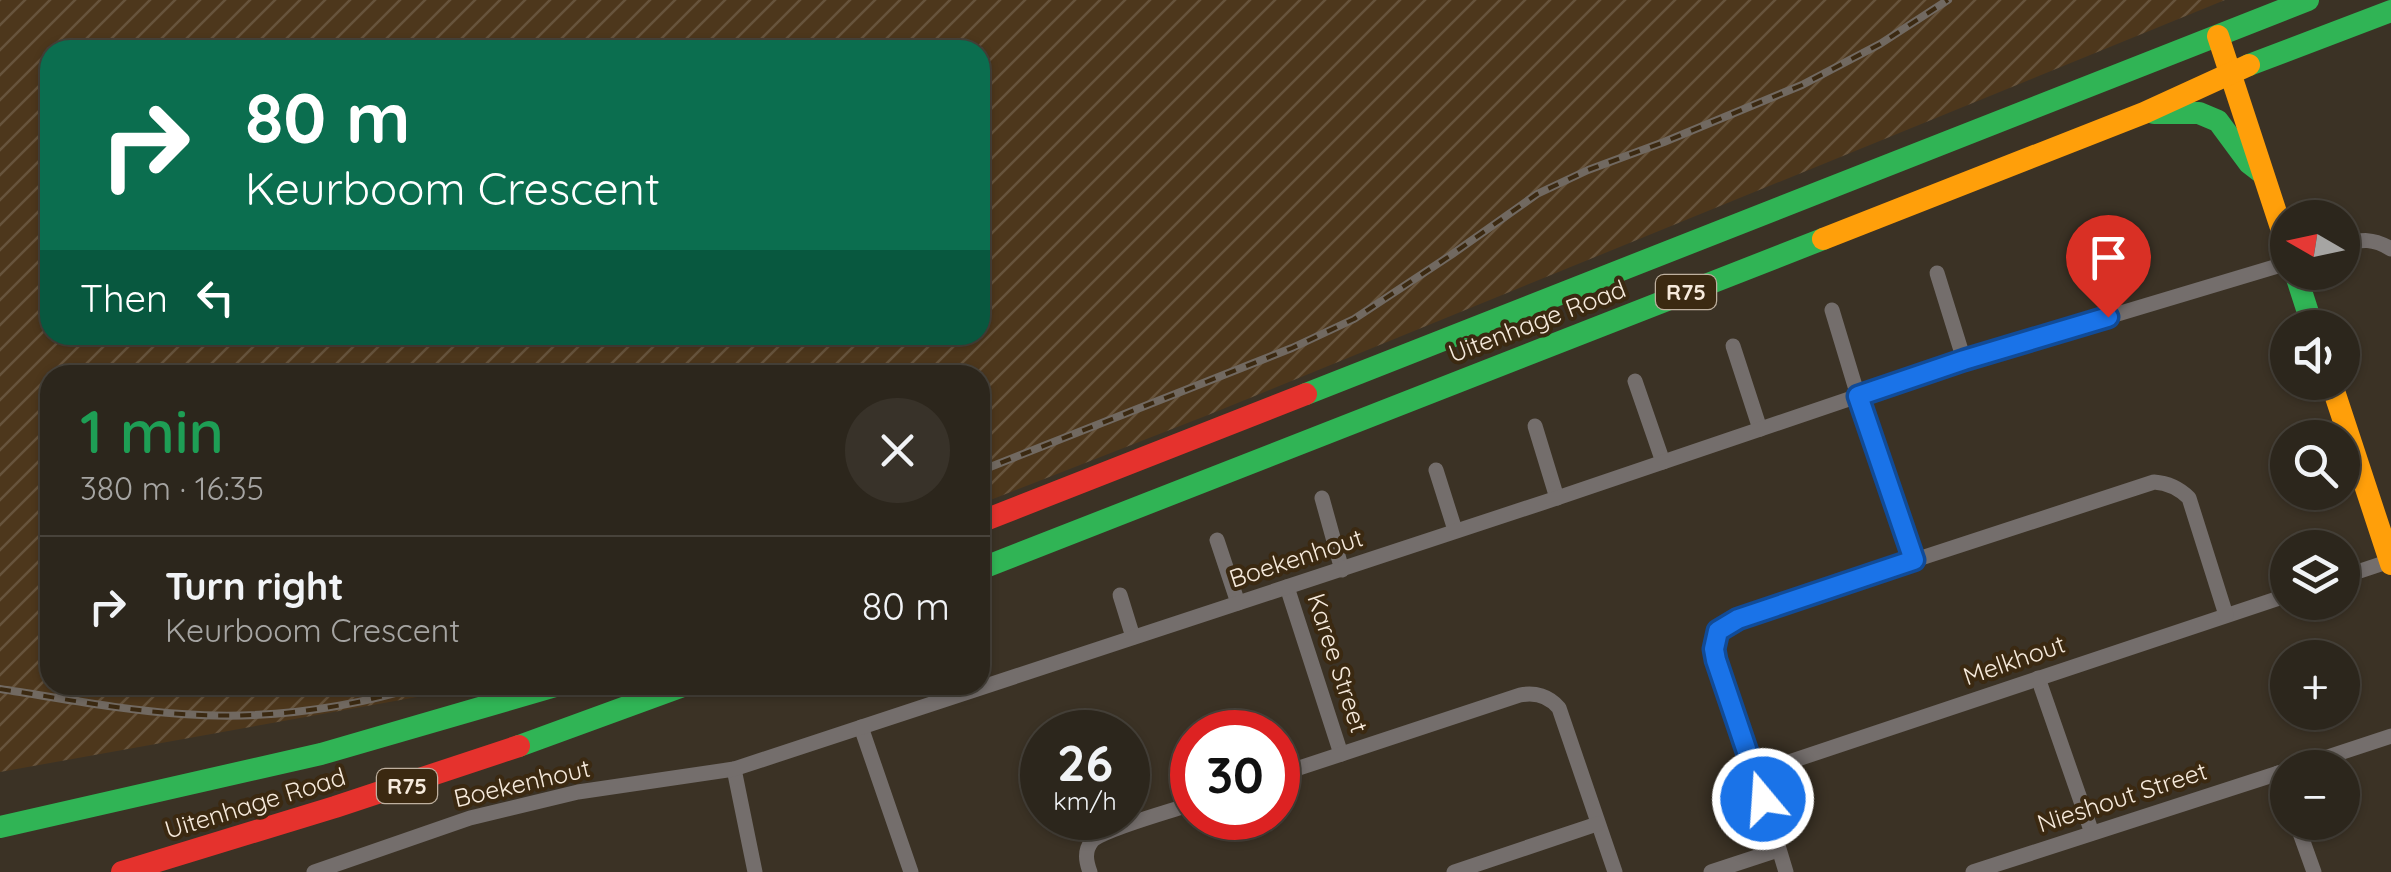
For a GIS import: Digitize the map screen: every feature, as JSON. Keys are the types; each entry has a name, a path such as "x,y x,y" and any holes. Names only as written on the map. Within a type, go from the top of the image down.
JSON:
{"main road":[{"name":"Uitenhage Road","path":"990,518 2308,0"},
{"name":"Uitenhage Road","path":"990,565 2144,113 2230,72 2391,11"},
{"path":"2218,36 2272,200"},
{"path":"2144,113 2209,116 2249,163 2262,172"},
{"path":"2338,400 2391,562"},
{"name":"Uitenhage Road","path":"0,827 321,754 525,695"},
{"name":"Uitenhage Road","path":"122,872 396,789 661,695"}],"street":[{"path":"2360,240 2391,249"},
{"name":"Boekenhout","path":"990,684 1964,360 2270,268"},
{"path":"1937,273 1964,360"},
{"path":"1832,310 1914,560"},
{"path":"1733,346 1760,429"},
{"path":"1635,381 1664,462"},
{"path":"1535,426 1557,498"},
{"path":"1436,470 1455,530"},
{"path":"1786,872 1716,660 1718,631 1738,619 2154,482 2166,483 2189,498 2226,615"},
{"path":"1322,498 1342,570"},
{"path":"1217,540 1238,603"},
{"path":"2360,571 2391,562"},
{"name":"Karee Street","path":"1286,587 1341,754"},
{"path":"1120,595 1133,638"},
{"name":"Melkhout","path":"1756,773 2270,601"},
{"path":"2038,678 2092,833"},
{"name":"Boekenhout","path":"314,872 488,814 578,792 734,769 957,695"},
{"path":"1300,768 1520,695 1541,696 1559,708 1615,872"},
{"path":"861,726 911,872"},
{"name":"Nieshout Street","path":"2348,750 2391,736"},
{"path":"734,769 755,872"},
{"name":"Nieshout Street","path":"1972,872 2270,775"},
{"path":"1090,872 1086,851 1098,836 1170,811"},
{"path":"1454,872 1597,824"},
{"path":"2302,840 2314,872"},
{"path":"1711,872 1778,850"}],"shaded area":[{"path":"0,0 2225,0 990,500 990,365 40,365 40,695 428,695 0,772"}],"railway":[{"path":"990,467 1292,348 1354,319 1537,194 1802,85 1880,44 1948,0"},
{"path":"0,689 136,710 213,715 274,714 387,695"}],"traffic: fast":[{"path":"1306,394 2308,0"},
{"path":"2249,65 2391,11"},
{"path":"2154,113 2199,113 2218,121 2249,163 2262,173"},
{"path":"990,565 1823,239"},
{"path":"2301,290 2307,310"},
{"path":"0,827 321,754 525,695"},
{"path":"519,746 659,695"}],"traffic: slow":[{"path":"2218,36 2272,200"},
{"path":"1823,239 2144,113 2249,65"},
{"path":"2337,400 2391,564"}],"traffic: jam":[{"path":"990,518 1306,394"},
{"path":"122,872 519,746"}],"route":[{"path":"1763,799 1716,660 1718,631 1738,619 1914,560 1858,396 2108,317"}]}
